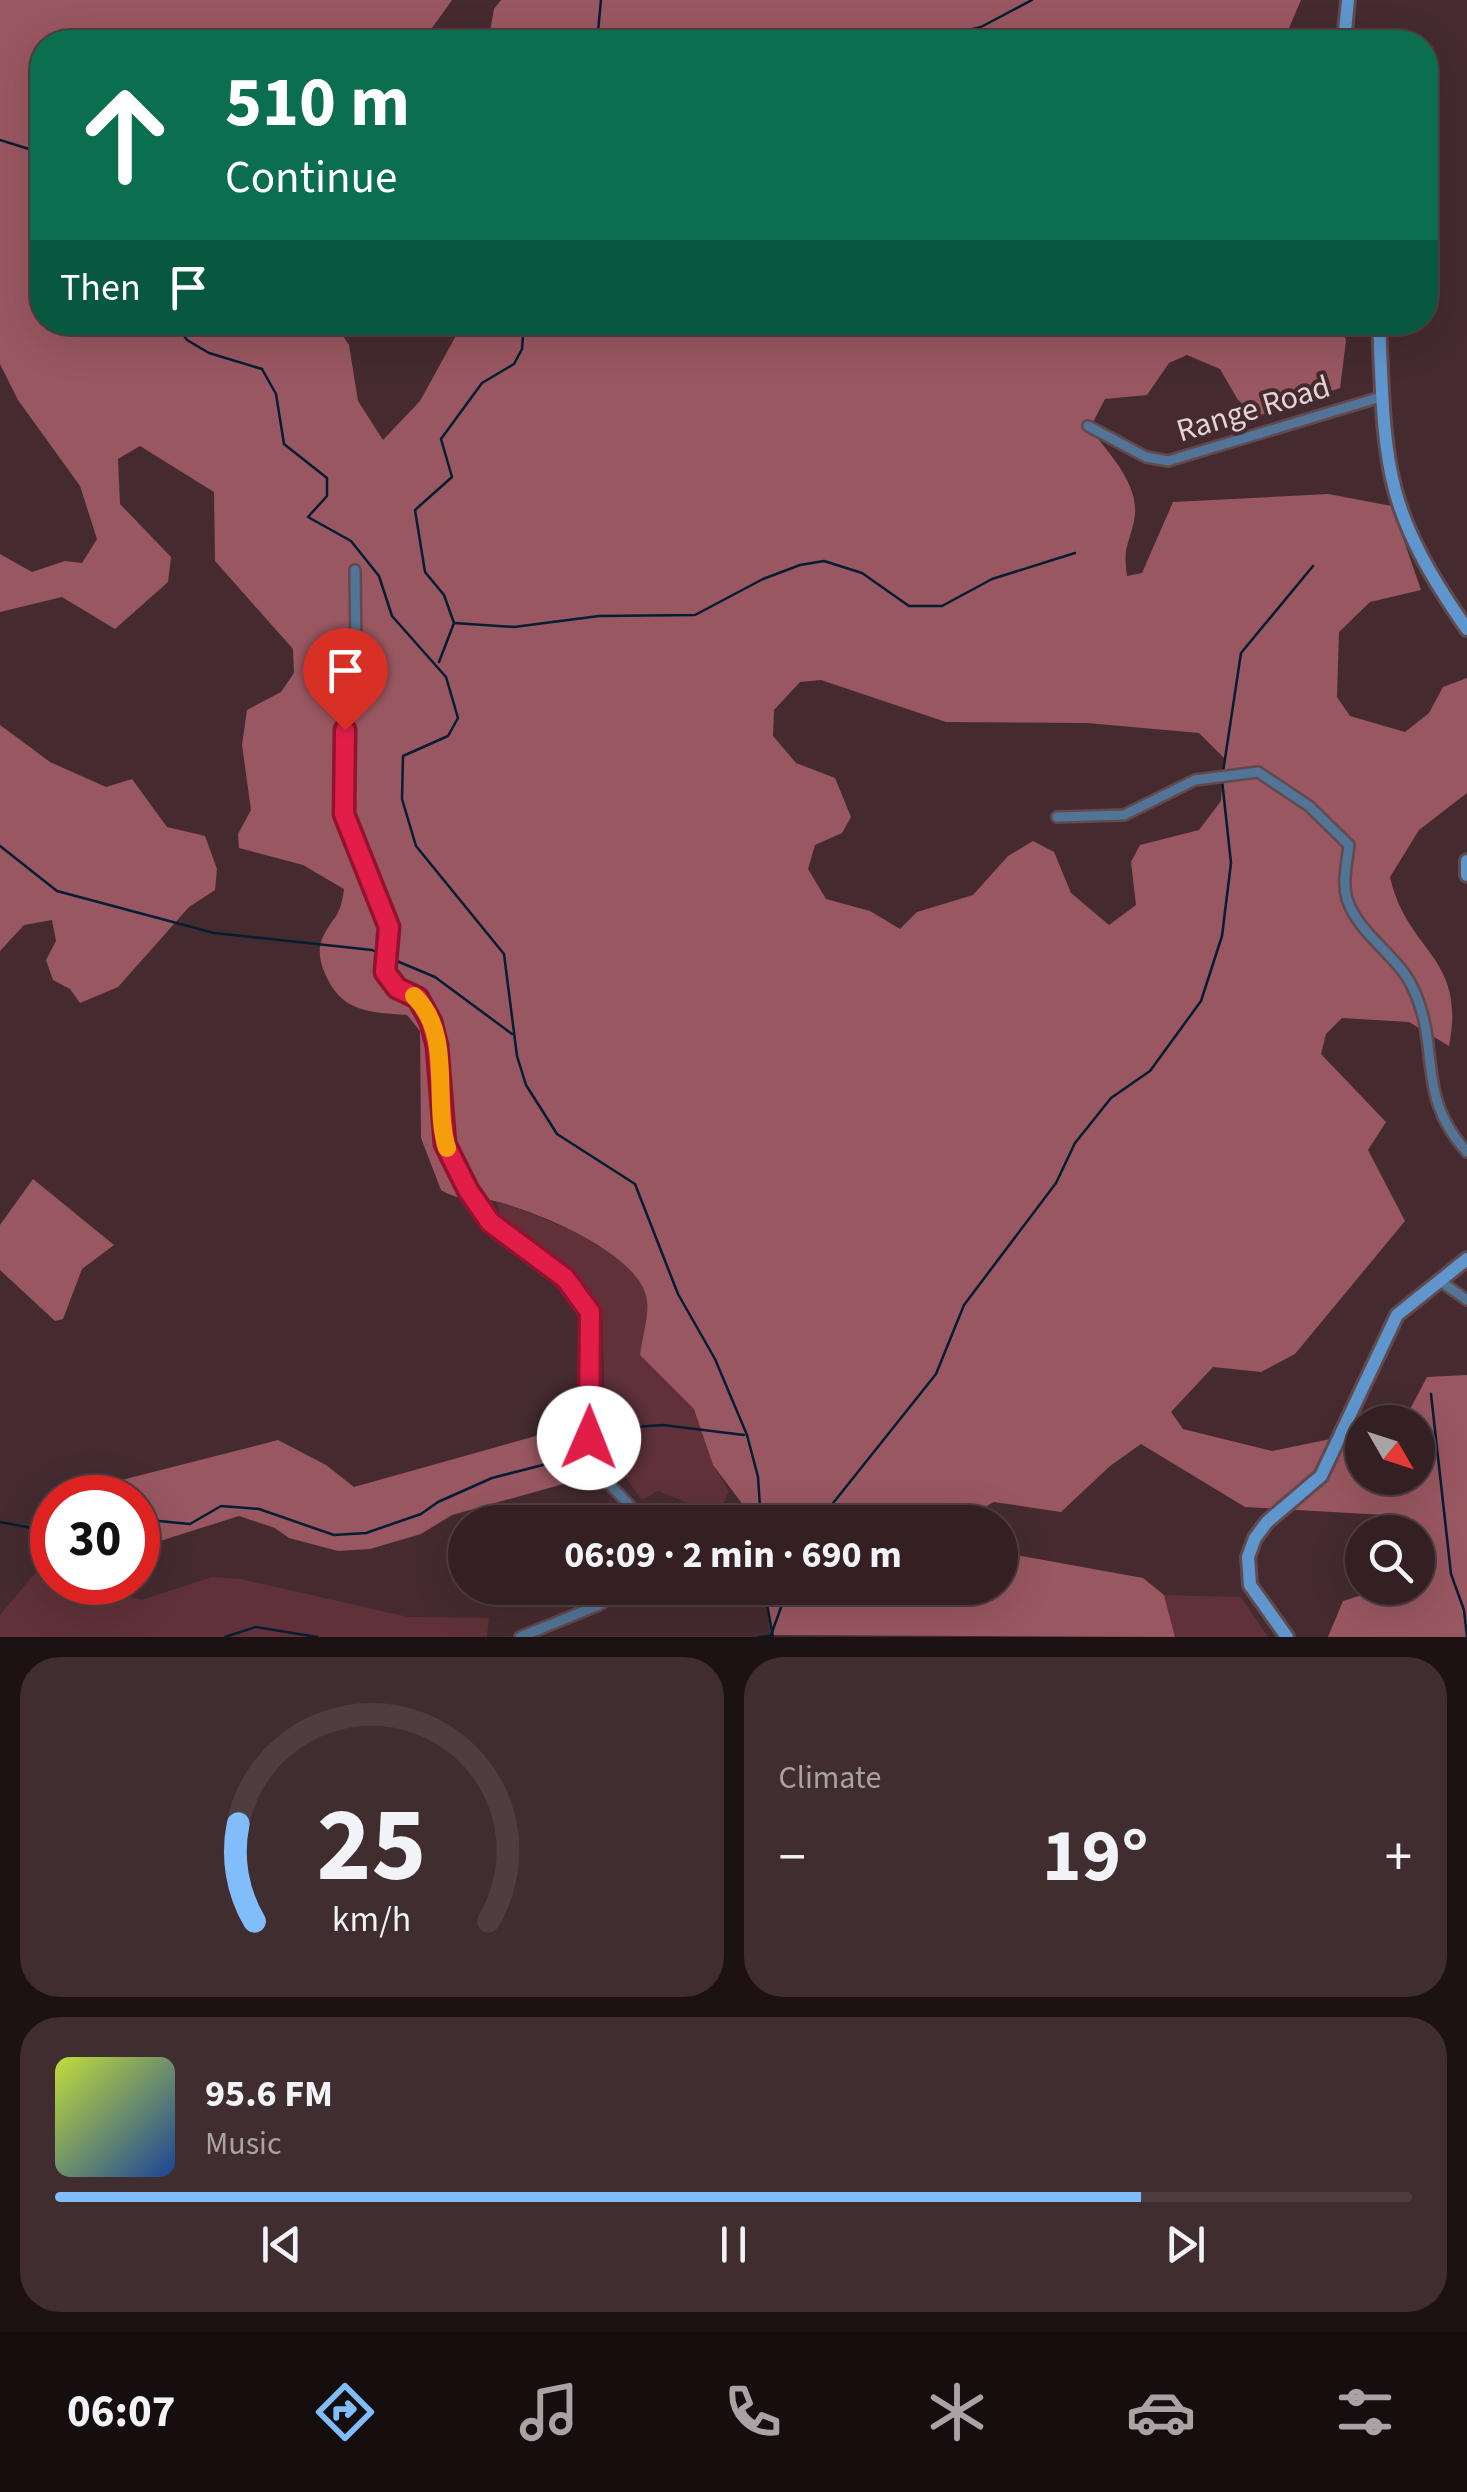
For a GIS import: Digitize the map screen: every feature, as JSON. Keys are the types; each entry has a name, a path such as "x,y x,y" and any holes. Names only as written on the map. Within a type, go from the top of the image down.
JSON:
{"main road":[{"path":"1345,30 1348,0"},
{"path":"1379,335 1386,460 1400,516 1426,567 1467,629"},
{"path":"1467,860 1467,875"},
{"path":"1287,1637 1250,1585 1251,1548 1267,1522 1322,1476 1345,1433 1390,1323 1403,1308 1467,1259"}],"street":[{"name":"Range Road","path":"1088,426 1146,457 1168,460 1380,396"},
{"path":"356,570 356,650 345,730 344,814 389,927 385,972 397,988 418,998 431,1022 437,1046 445,1144 468,1190 490,1222 565,1278 590,1312 591,1455 600,1477 629,1505"},
{"path":"1057,817 1124,815 1195,780 1234,772 1258,772 1310,806 1349,845 1347,899 1358,920 1412,986 1423,1024 1436,1106 1445,1126 1467,1152"},
{"path":"1440,1281 1467,1300"},
{"path":"520,1637 599,1605"}],"shaded area":[{"path":"0,0 452,0 431,30 30,30 30,335 342,335 349,345 358,401 383,440 420,401 456,335 1344,335 1340,388 1258,416 1238,400 1220,369 1187,355 1169,363 1147,395 1105,399 1090,428 1122,471 1133,495 1127,576 1142,573 1173,502 1328,494 1392,506 1421,590 1370,602 1339,632 1337,697 1350,716 1405,732 1429,713 1443,687 1467,678 1467,793 1419,830 1390,877 1398,902 1443,973 1450,992 1449,1046 1409,1022 1342,1018 1326,1034 1321,1054 1386,1122 1368,1150 1405,1221 1295,1354 1261,1372 1213,1367 1171,1412 1183,1429 1272,1451 1345,1436 1345,1495 1435,1495 1435,1405 1412,1405 1427,1377 1467,1375 1467,1637 1328,1637 1345,1600 1345,1605 1435,1605 1435,1515 1245,1507 1141,1444 1110,1466 1061,1512 994,1502 743,1505 713,1465 694,1409 640,1355 647,1301 641,1284 627,1267 586,1238 538,1216 499,1202 464,1198 441,1190 421,1138 420,1031 407,1015 370,1011 350,1004 334,990 323,969 321,944 338,912 344,889 303,865 239,848 238,834 251,810 242,745 247,710 281,692 294,673 293,649 215,561 214,492 140,446 118,459 120,504 171,557 168,582 115,629 62,597 0,612 0,554 32,572 65,561 82,563 97,539 80,486 18,400 0,364","holes":["821,680 946,722 1087,723 1199,733 1224,758 1221,801 1199,830 1140,845 1131,862 1136,905 1109,925 1071,893 1054,852 1033,841 1008,856 973,895 917,912 900,929 870,911 826,899 808,869 815,845 842,833 851,817 835,778 796,763 773,736 774,710 800,682"]},
{"path":"501,0 1301,0 1288,30 490,30 494,9"},
{"path":"0,725 50,762 106,787 132,779 167,827 205,836 217,869 215,890 189,907 118,987 80,1003 70,989 53,980 46,960 56,941 52,920 24,925 0,951"},
{"path":"33,1179 114,1245 82,1269 63,1319 55,1321 0,1270 0,1225"},
{"path":"496,1201 584,1237 626,1266 640,1282 648,1306 640,1355 694,1409 713,1465 729,1491 723,1505 693,1505 658,1491 642,1500 606,1451 602,1308 501,1218"},
{"path":"575,1425 592,1476 488,1505 448,1505 448,1517 421,1534 370,1549 338,1551 289,1538 275,1528 239,1516 160,1541 160,1475 141,1475 278,1440 326,1465 354,1487"},
{"path":"1018,1555 1143,1578 1164,1595 1175,1637 771,1635 767,1605 1018,1605"},
{"path":"212,1577 241,1579 408,1617 489,1618 487,1637 0,1637 0,1615 30,1579 30,1605 160,1605 160,1594"},
{"path":"1164,1595 1241,1597 1268,1637 1175,1637"}],"waterway":[{"path":"598,30 601,0"},
{"path":"968,30 1032,0"},
{"path":"0,140 30,149"},
{"path":"183,335 209,353 262,369 276,394 284,444 327,478 327,496 308,517 351,541 379,576 392,616 446,677 458,718 448,736 403,756 402,799 416,846 504,954 517,1056 526,1085 557,1134 635,1184 678,1294 715,1359 747,1435 758,1477 760,1505"},
{"path":"439,662 454,623 444,595 425,572 415,510 452,477 441,439 482,383 514,364 522,349 523,335"},
{"path":"454,623 514,627 599,616 695,615 763,579 824,561 862,573 909,606 942,606 992,579 1075,553"},
{"path":"1223,772 1241,653 1313,566"},
{"path":"832,1505 936,1374 964,1305 1056,1183 1075,1143 1111,1098 1150,1071 1201,1001 1222,936 1231,863 1222,780"},
{"path":"0,846 57,891 214,933 372,950 384,956"},
{"path":"392,959 435,977 512,1034"},
{"path":"1431,1394 1451,1574 1464,1610 1467,1637"},
{"path":"600,1449 621,1428 663,1425 744,1435"},
{"path":"160,1521 190,1524 221,1506 259,1509 334,1535 366,1533 421,1514 438,1502 492,1478 582,1455"},
{"path":"0,1522 30,1528"},
{"path":"767,1605 773,1637"},
{"path":"771,1635 782,1605"},
{"path":"225,1637 256,1627 317,1637"},
{"path":"759,1637 770,1636"}],"slow traffic":[{"path":"414,996 431,1022 437,1046 447,1148"}],"route":[{"path":"345,730 344,814 389,927 385,972 397,988 418,998 431,1022 442,1088 445,1144 468,1190 490,1222 565,1278 582,1295 590,1312 589,1438"}]}
